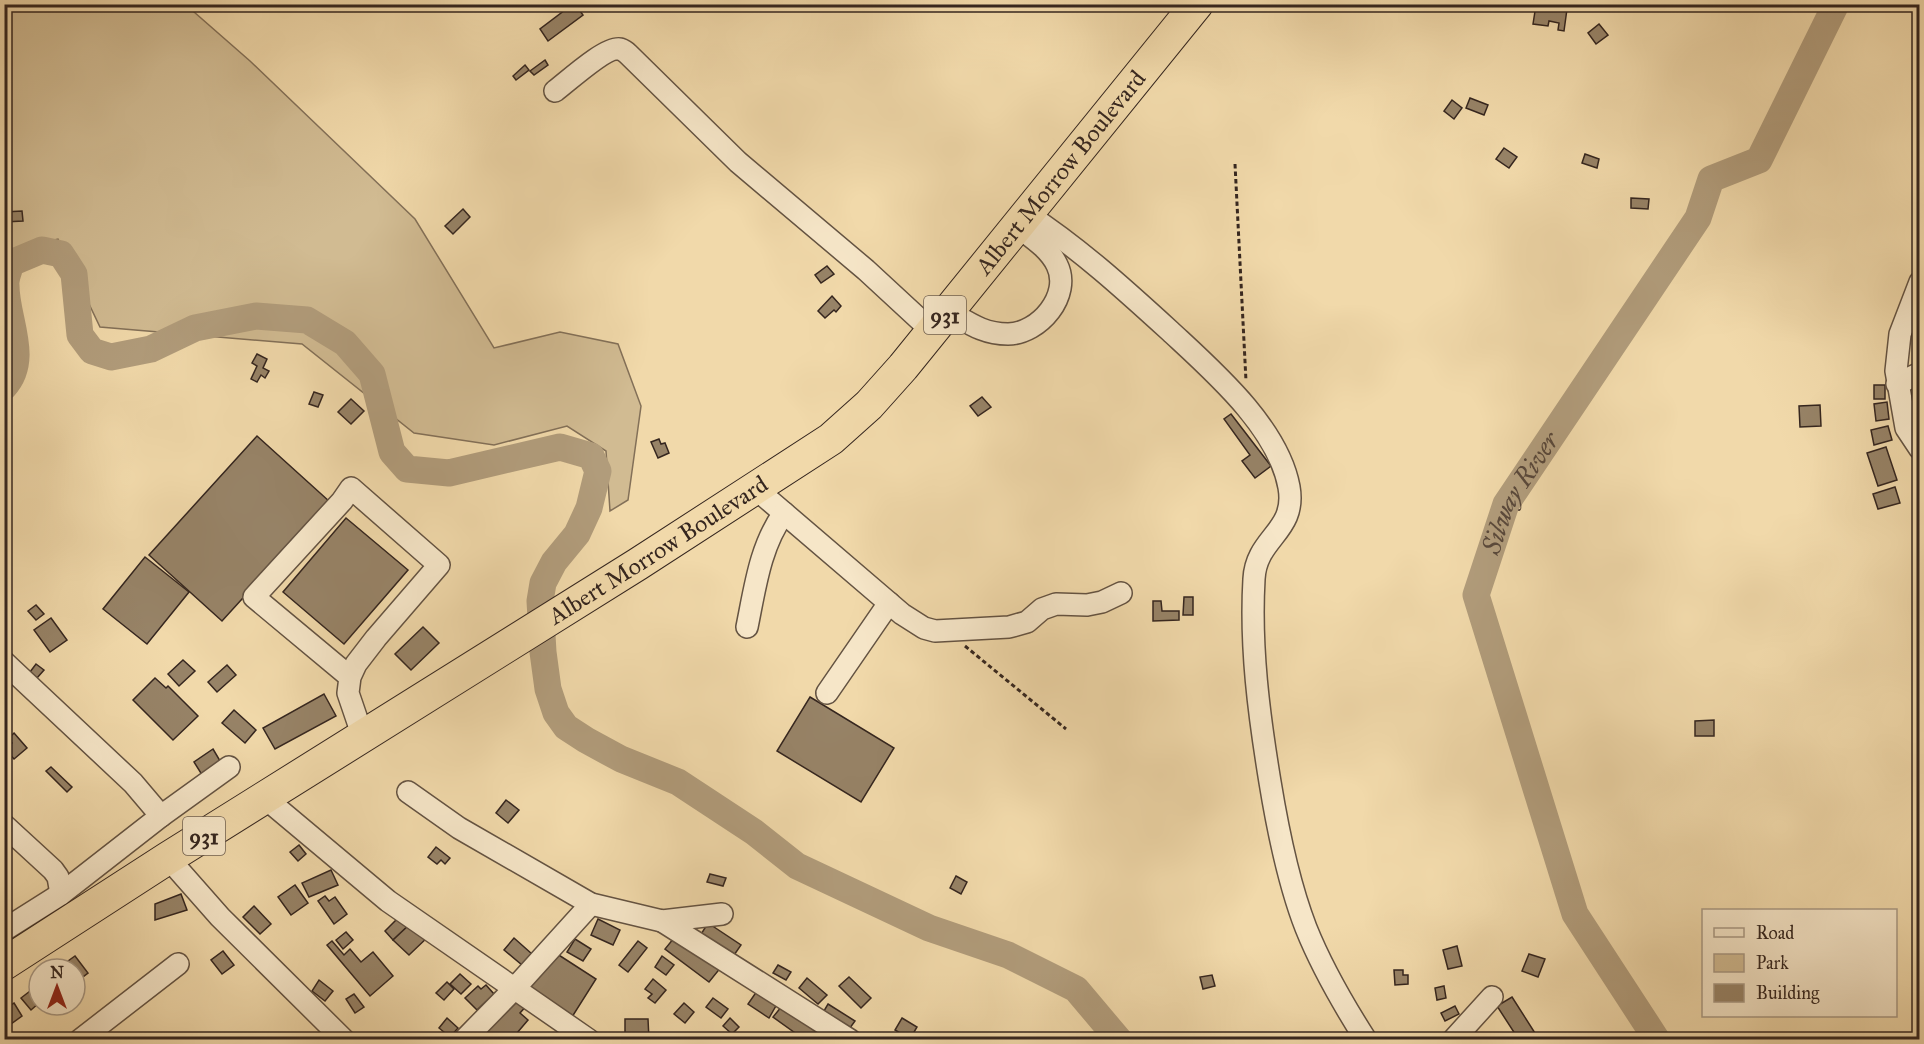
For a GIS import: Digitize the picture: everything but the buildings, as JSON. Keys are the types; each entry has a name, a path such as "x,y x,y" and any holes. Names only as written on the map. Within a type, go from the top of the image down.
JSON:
{"highway":[{"name":"Albert Morrow Boulevard","path":"4,964 831,440 869,405 940,321 1197,4"}],"street":[{"path":"555,91 601,55 620,49 628,54 738,162 866,270 940,321 981,331 1010,334 1031,328 1054,308 1060,289 1058,268 1050,253 1022,220"},
{"path":"1022,220 1073,245 1107,273 1214,372 1247,407 1283,466 1289,488 1290,509 1286,522 1259,555 1254,570 1253,647 1263,739 1276,815 1293,889 1306,928 1327,974 1366,1040"},
{"path":"1920,282 1900,334 1897,352 1910,378 1906,428 1920,449"},
{"path":"350,677 254,597 342,501 351,488 439,565 376,638 356,664 350,677 348,693 363,737"},
{"path":"756,489 895,609 924,628 947,632 1009,627 1027,622 1042,609 1056,604 1087,605 1102,602 1121,593"},
{"path":"747,627 766,542 774,525 784,513"},
{"path":"827,693 895,609"},
{"path":"4,662 133,783 161,816"},
{"path":"4,930 61,894 161,816 229,767"},
{"path":"408,792 459,828 591,904 662,921 850,1040"},
{"path":"265,798 388,901 590,1040"},
{"path":"4,825 58,877 61,894"},
{"path":"168,858 220,917 344,1040"},
{"path":"471,1037 591,904"},
{"path":"662,921 722,914"},
{"path":"80,1040 178,964"},
{"path":"1453,1040 1492,997"}],"path":[{"path":"1235,164 1247,407"},
{"path":"947,632 1066,729"}],"green space":[{"path":"4,5 186,5 250,61 415,219 494,348 560,332 618,344 641,406 628,500 610,511 606,451 567,426 494,445 414,433 302,344 100,327 58,239 5,251"}],"waterway":[{"name":"Silway River","path":"1657,1040 1575,914 1476,595 1506,504 1698,218 1711,179 1759,160 1836,4"},
{"path":"4,387 12,376 16,351 7,299 7,275 11,263 42,250 61,254 74,274 80,335 92,351 111,357 151,349 195,328 256,316 307,320 345,343 372,374 392,452 407,469 449,473 560,447 591,456 598,471 589,508 577,534 554,562 543,583 540,601 548,689 556,713 566,727 621,759 678,782 754,832 797,866 929,928 1008,955 1076,989 1119,1040"},
{"path":"1920,348 1920,367"}]}
